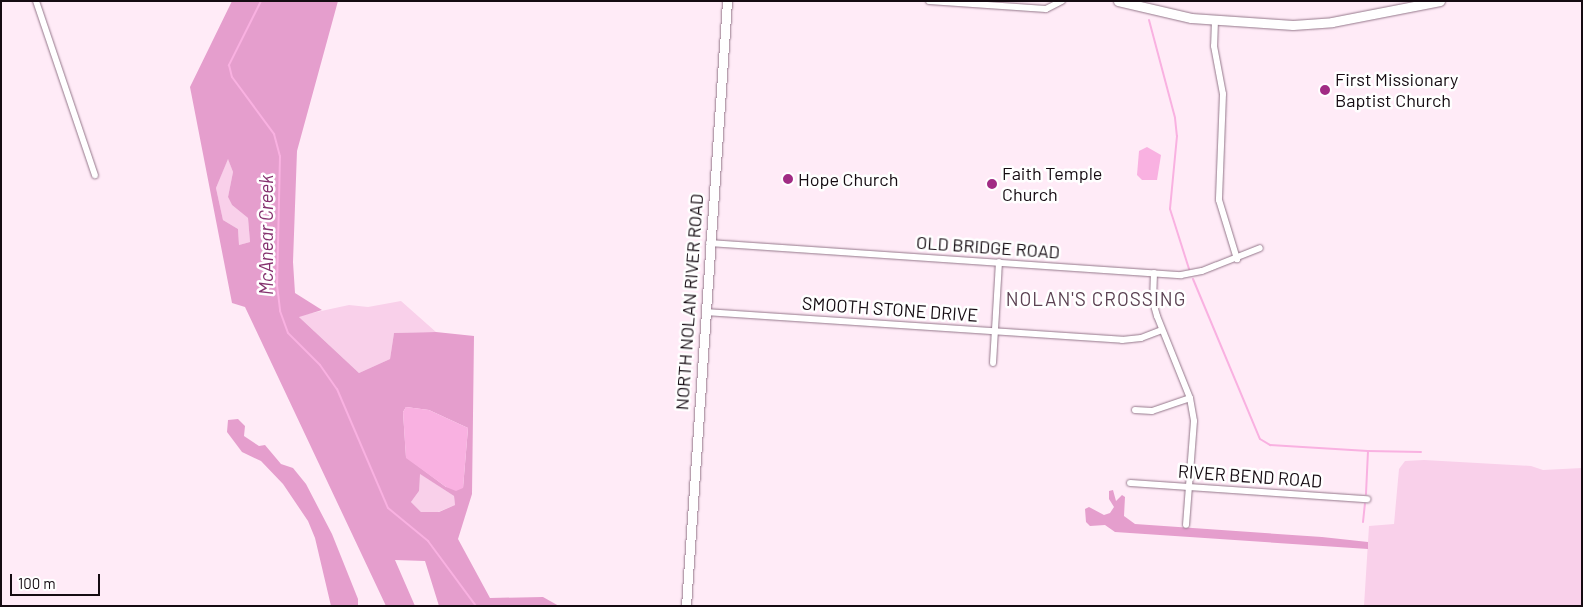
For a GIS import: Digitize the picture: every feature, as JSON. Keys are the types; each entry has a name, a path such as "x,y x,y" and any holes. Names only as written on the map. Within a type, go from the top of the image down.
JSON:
{"main road":[{"name":"NORTH NOLAN RIVER ROAD","path":"686,606 704,312 727,1"},
{"path":"1118,1 1171,15 1215,20 1311,24 1406,5 1440,1"}],"street":[{"path":"36,1 95,175"},
{"path":"929,1 1025,4 1052,8 1062,1"},
{"path":"1215,20 1214,46 1224,94 1219,200 1237,259"},
{"name":"OLD BRIDGE ROAD","path":"709,243 1188,274 1237,259 1260,248"},
{"path":"993,363 999,262"},
{"path":"1154,273 1153,302 1162,330 1190,398 1194,421 1186,526"},
{"name":"SMOOTH STONE DRIVE","path":"704,312 1122,340 1141,338 1162,330"},
{"path":"1135,410 1152,411 1190,398"},
{"name":"RIVER BEND ROAD","path":"1130,483 1367,499"}],"shaded area":[{"path":"232,1 338,1 297,151 293,262 295,293 322,310 299,317 359,373 390,359 394,333 436,332 474,336 472,494 458,539 490,598 543,597 559,606 439,606 425,561 395,560 415,606 386,606 245,307 232,303 190,87","holes":["228,159 233,172 228,197 232,205 248,218 250,242 239,245 238,229 223,220 216,188","406,407 429,410 468,428 463,488 446,487 406,457 403,412","420,474 454,496 455,505 439,512 421,512 411,502 419,491"]},
{"path":"1147,147 1161,155 1157,180 1142,180 1137,175 1139,151"},
{"path":"228,158 233,172 228,197 232,205 248,218 250,242 239,245 238,229 223,220 216,188"},
{"path":"401,301 436,332 394,333 390,359 359,373 298,316 349,305 368,307"},
{"path":"406,407 429,410 468,428 463,488 456,491 446,487 406,458 403,412"},
{"path":"238,419 245,426 244,436 259,446 265,445 281,464 293,468 306,484 332,534 358,599 358,606 331,606 315,538 308,521 283,484 261,461 242,452 227,432 228,420"},
{"path":"1424,460 1531,466 1543,470 1582,468 1582,606 1364,606 1369,526 1394,524 1399,469 1405,461"},
{"path":"419,473 454,496 455,505 438,512 421,512 411,502 419,491"},
{"path":"1113,490 1116,501 1122,495 1125,497 1124,516 1135,524 1322,537 1368,542 1368,549 1115,532 1105,525 1090,526 1086,522 1085,509 1089,507 1104,515 1110,513 1114,507 1109,499 1109,491"}],"waterway":[{"name":"McAnear Creek","path":"261,1 229,65 232,77 274,134 280,156 277,285 280,311 288,333 320,365 337,389 388,508 428,541 476,606"},
{"path":"1149,20 1175,118 1177,136 1170,209 1189,269"},
{"path":"1193,279 1260,439 1270,445 1368,451 1366,494"},
{"path":"1368,451 1421,452"},
{"path":"1363,522 1365,504"}],"place":[{"name":"First Missionary Baptist Church","path":"1325,90"},
{"name":"Hope Church","path":"788,179"},
{"name":"Faith Temple Church","path":"992,184"}],"district":[{"name":"NOLAN'S CROSSING","path":"1096,299"}]}
